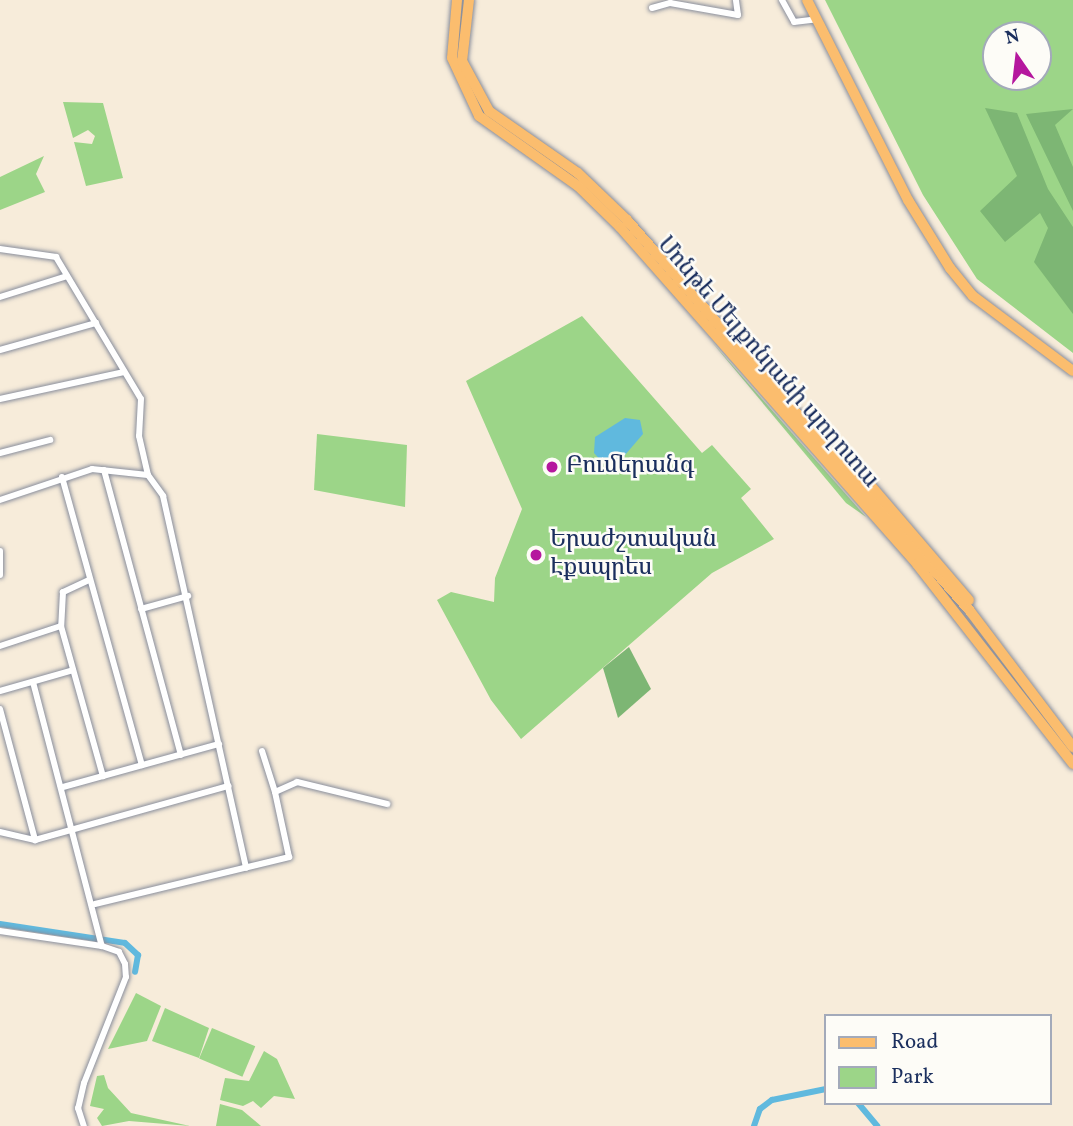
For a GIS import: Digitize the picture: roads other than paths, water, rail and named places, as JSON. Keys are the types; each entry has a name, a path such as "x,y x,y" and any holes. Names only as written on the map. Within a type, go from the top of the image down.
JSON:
{"main road":[{"name":"Մոնթե Մելքոնյանի պողոտա","path":"457,0 452,58 467,100 494,131 578,186 671,268 713,325 917,564 1073,764"},
{"name":"Մոնթե Մելքոնյանի պողոտա","path":"469,0 460,37 471,87 489,111 578,173 970,611 1073,747"},
{"path":"807,0 908,200 950,268 973,296 1073,371"},
{"path":"814,0 914,199 953,261 977,292 1073,363"},
{"path":"671,268 694,286 946,570 1073,735"}],"street":[{"path":"652,8 670,3 738,15 736,0"},
{"path":"782,0 794,22 817,19"},
{"path":"0,249 56,257 142,404 139,436 148,475 163,496 188,597 246,867"},
{"path":"0,297 67,276"},
{"path":"0,351 96,323"},
{"path":"0,399 124,372"},
{"path":"0,453 50,440"},
{"path":"0,500 62,477 104,470 148,475"},
{"path":"104,470 181,755"},
{"path":"62,477 142,765"},
{"path":"0,551 0,575"},
{"path":"89,580 61,595 61,626 103,776"},
{"path":"141,609 188,597"},
{"path":"0,646 61,626"},
{"path":"0,691 73,670"},
{"path":"33,682 104,933 102,946"},
{"path":"0,709 35,840"},
{"path":"63,787 219,744"},
{"path":"95,904 289,857 275,792 262,751"},
{"path":"275,792 306,780 387,804"},
{"path":"0,832 35,840 229,786"},
{"path":"0,931 102,946 119,952 126,977 84,1083 78,1108 84,1126"}],"water":[{"path":"625,418 640,420 643,434 619,462 602,462 594,453 595,437"}],"waterway":[{"path":"0,924 125,943 138,955 135,972"},
{"path":"754,1126 760,1109 772,1100 824,1089"},
{"path":"860,1105 877,1126"}],"place":[{"name":"Բումերանգ","path":"552,467"},
{"name":"Երաժշտական Էքսպրես","path":"536,555"}]}
